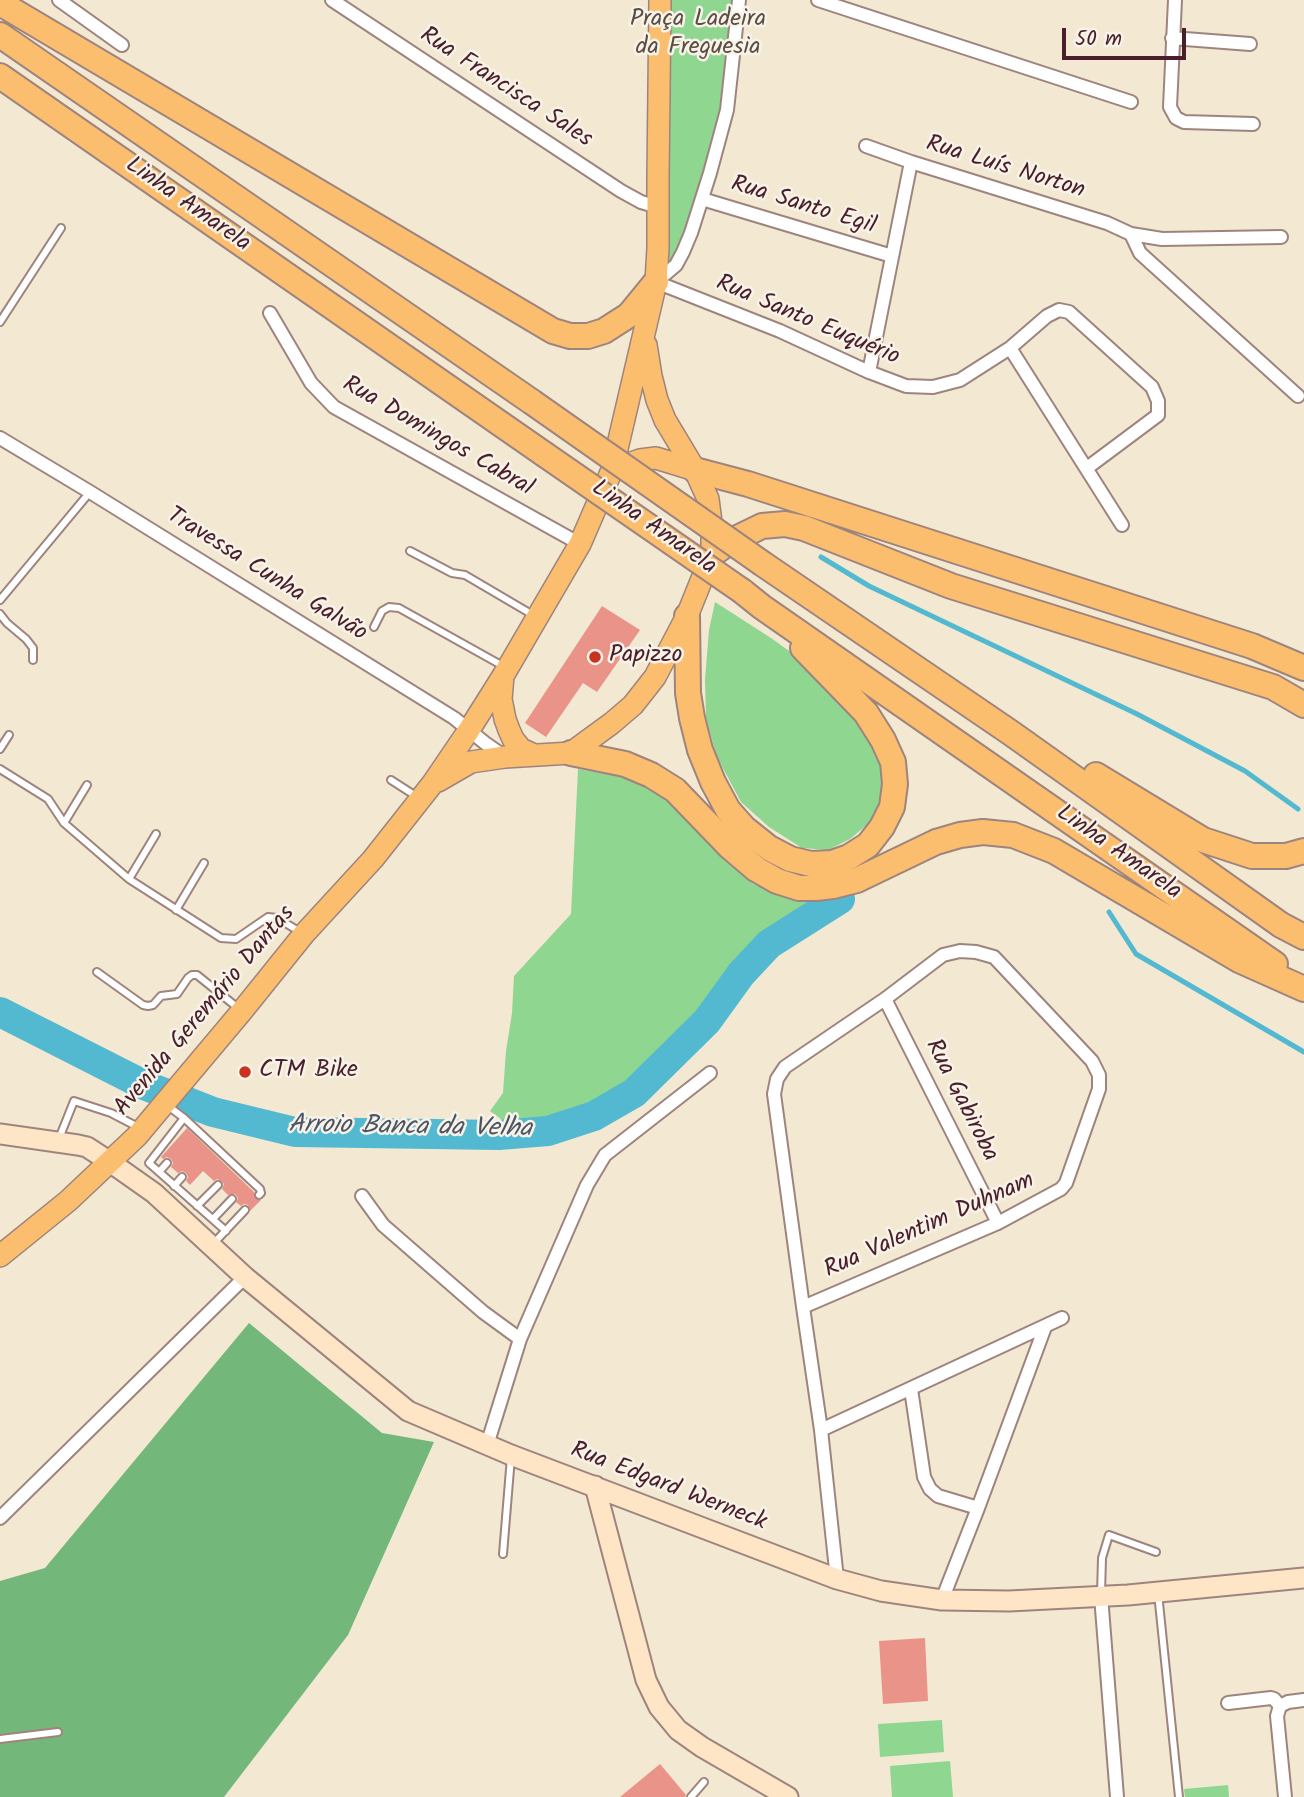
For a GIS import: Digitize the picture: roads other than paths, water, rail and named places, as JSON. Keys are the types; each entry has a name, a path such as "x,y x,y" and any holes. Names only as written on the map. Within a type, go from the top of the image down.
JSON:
{"highway":[{"path":"0,3 553,331 570,336 588,336 604,331 629,315 656,282"},
{"name":"Linha Amarela","path":"0,35 1011,733 1281,925 1304,937"},
{"name":"Linha Amarela","path":"0,76 742,591 1304,987"},
{"path":"695,470 761,488 1252,646 1304,668"},
{"path":"712,554 762,526 785,524 804,528 951,586 1273,687 1304,705"},
{"path":"687,616 688,693 692,718 700,750 728,810 744,828 769,848 790,859 811,864 832,863 868,845 882,827 892,807 895,783 893,762 866,713 762,607"},
{"path":"1011,733 1086,768 1203,841 1252,856 1286,856 1304,851"},
{"path":"571,753 625,764 676,790 729,846 756,869 777,881 799,888 833,886 857,880 936,842 960,835 984,832 1013,835 1054,851 1239,960 1304,987"}],"main road":[{"name":"Avenida Geremário Dantas","path":"0,1256 50,1216 143,1129 304,934 373,859 427,791 469,730 580,544 612,470 656,282 659,248 657,206 660,0"},
{"name":"Avenida Geremário Dantas","path":"427,791 471,762 571,753 633,705 655,677 687,616 712,554 708,499 657,400 644,331"},
{"path":"612,470 640,460 656,458 695,470"},
{"path":"505,673 501,699 505,719 513,739 521,749 534,755"}],"street":[{"path":"59,0 122,46"},
{"name":"Rua Francisca Sales","path":"332,0 611,184 641,202 657,206"},
{"path":"656,282 676,265 691,233 710,173 727,110 739,0"},
{"path":"1175,0 1170,107 1175,118 1184,122 1253,124"},
{"path":"821,1 1131,102"},
{"path":"1172,38 1250,44"},
{"name":"Rua Luís Norton","path":"866,146 1107,223 1131,234 1162,239 1282,237"},
{"path":"869,372 911,162"},
{"name":"Rua Santo Egil","path":"702,199 892,256"},
{"path":"1131,234 1140,253 1298,396"},
{"name":"Rua Santo Euquério","path":"656,282 780,331 906,386 933,387 960,380 1010,348 1047,316 1059,310 1069,312 1152,387 1158,401 1158,415 1087,468"},
{"name":"Rua Domingos Cabral","path":"270,313 311,383 334,407 580,544"},
{"path":"1010,348 1122,526"},
{"name":"Travessa Cunha Galvão","path":"0,438 454,718 505,757"},
{"name":"Rua Valentim Duhnam","path":"803,1307 998,1223 1061,1189 1066,1183 1099,1089 1099,1075 1092,1061 994,957 960,951 943,956 785,1068 777,1079 775,1094 803,1307 821,1430 836,1579"},
{"name":"Rua Gabiroba","path":"884,999 998,1223"},
{"path":"487,1445 520,1339 587,1185 606,1155 709,1073"},
{"name":"Rua Edgard Werneck","path":"0,1134 87,1147 110,1162 154,1193 245,1278 408,1411 511,1455 836,1579 881,1591 942,1600 1009,1601 1158,1592 1304,1578"},
{"path":"362,1196 383,1225 483,1312 520,1339"},
{"path":"0,1518 245,1278"},
{"path":"821,1430 1062,1318"},
{"path":"942,1600 1045,1327"},
{"path":"911,1389 924,1477 930,1489 938,1496 978,1507"},
{"path":"595,1486 646,1680 659,1707 678,1730 702,1747 788,1797"},
{"path":"1101,1596 1117,1797"},
{"path":"1228,1703 1271,1698 1280,1706"},
{"path":"1285,1797 1277,1716 1280,1706 1304,1700"}],"lane":[{"path":"0,322 61,228"},
{"path":"0,600 90,492"},
{"path":"410,551 452,573 465,575 538,618"},
{"path":"374,626 382,611 389,607 399,608 505,673"},
{"path":"0,614 33,648 33,660"},
{"path":"0,749 9,735"},
{"path":"0,769 48,799 64,822 129,879 221,938 236,939 268,917 276,918 304,934"},
{"path":"391,780 427,791"},
{"path":"64,822 87,785"},
{"path":"129,879 156,834"},
{"path":"176,910 204,863"},
{"path":"97,972 148,1006 162,996 177,994 188,978 197,975 242,1011"},
{"path":"58,1141 74,1101 111,1113 143,1129"},
{"path":"165,1103 249,1182 260,1189 259,1195"},
{"path":"184,1118 150,1165 226,1230"},
{"path":"159,1172 167,1163"},
{"path":"174,1186 182,1177"},
{"path":"197,1206 218,1185"},
{"path":"213,1219 232,1199"},
{"path":"212,1245 245,1210"},
{"path":"503,1554 511,1455"},
{"path":"1101,1596 1102,1558 1109,1535 1156,1552"},
{"path":"1158,1592 1179,1797"},
{"path":"0,1739 58,1732"},
{"path":"691,1797 704,1782"}],"waterway":[{"path":"821,557 869,586 1137,714 1245,771 1298,809"},
{"name":"Arroio Banca da Velha","path":"0,1012 144,1085 213,1112 295,1132 499,1135 548,1131 594,1116 634,1093 707,1021 741,974 769,944 840,899"},
{"name":"Arroio Banca da Velha","path":"1109,912 1136,954 1304,1052"}],"place":[{"name":"Papizzo","path":"595,657"},
{"name":"CTM Bike","path":"245,1072"}],"park label":[{"name":"Praça Ladeira da Freguesia","path":"698,35"}]}
